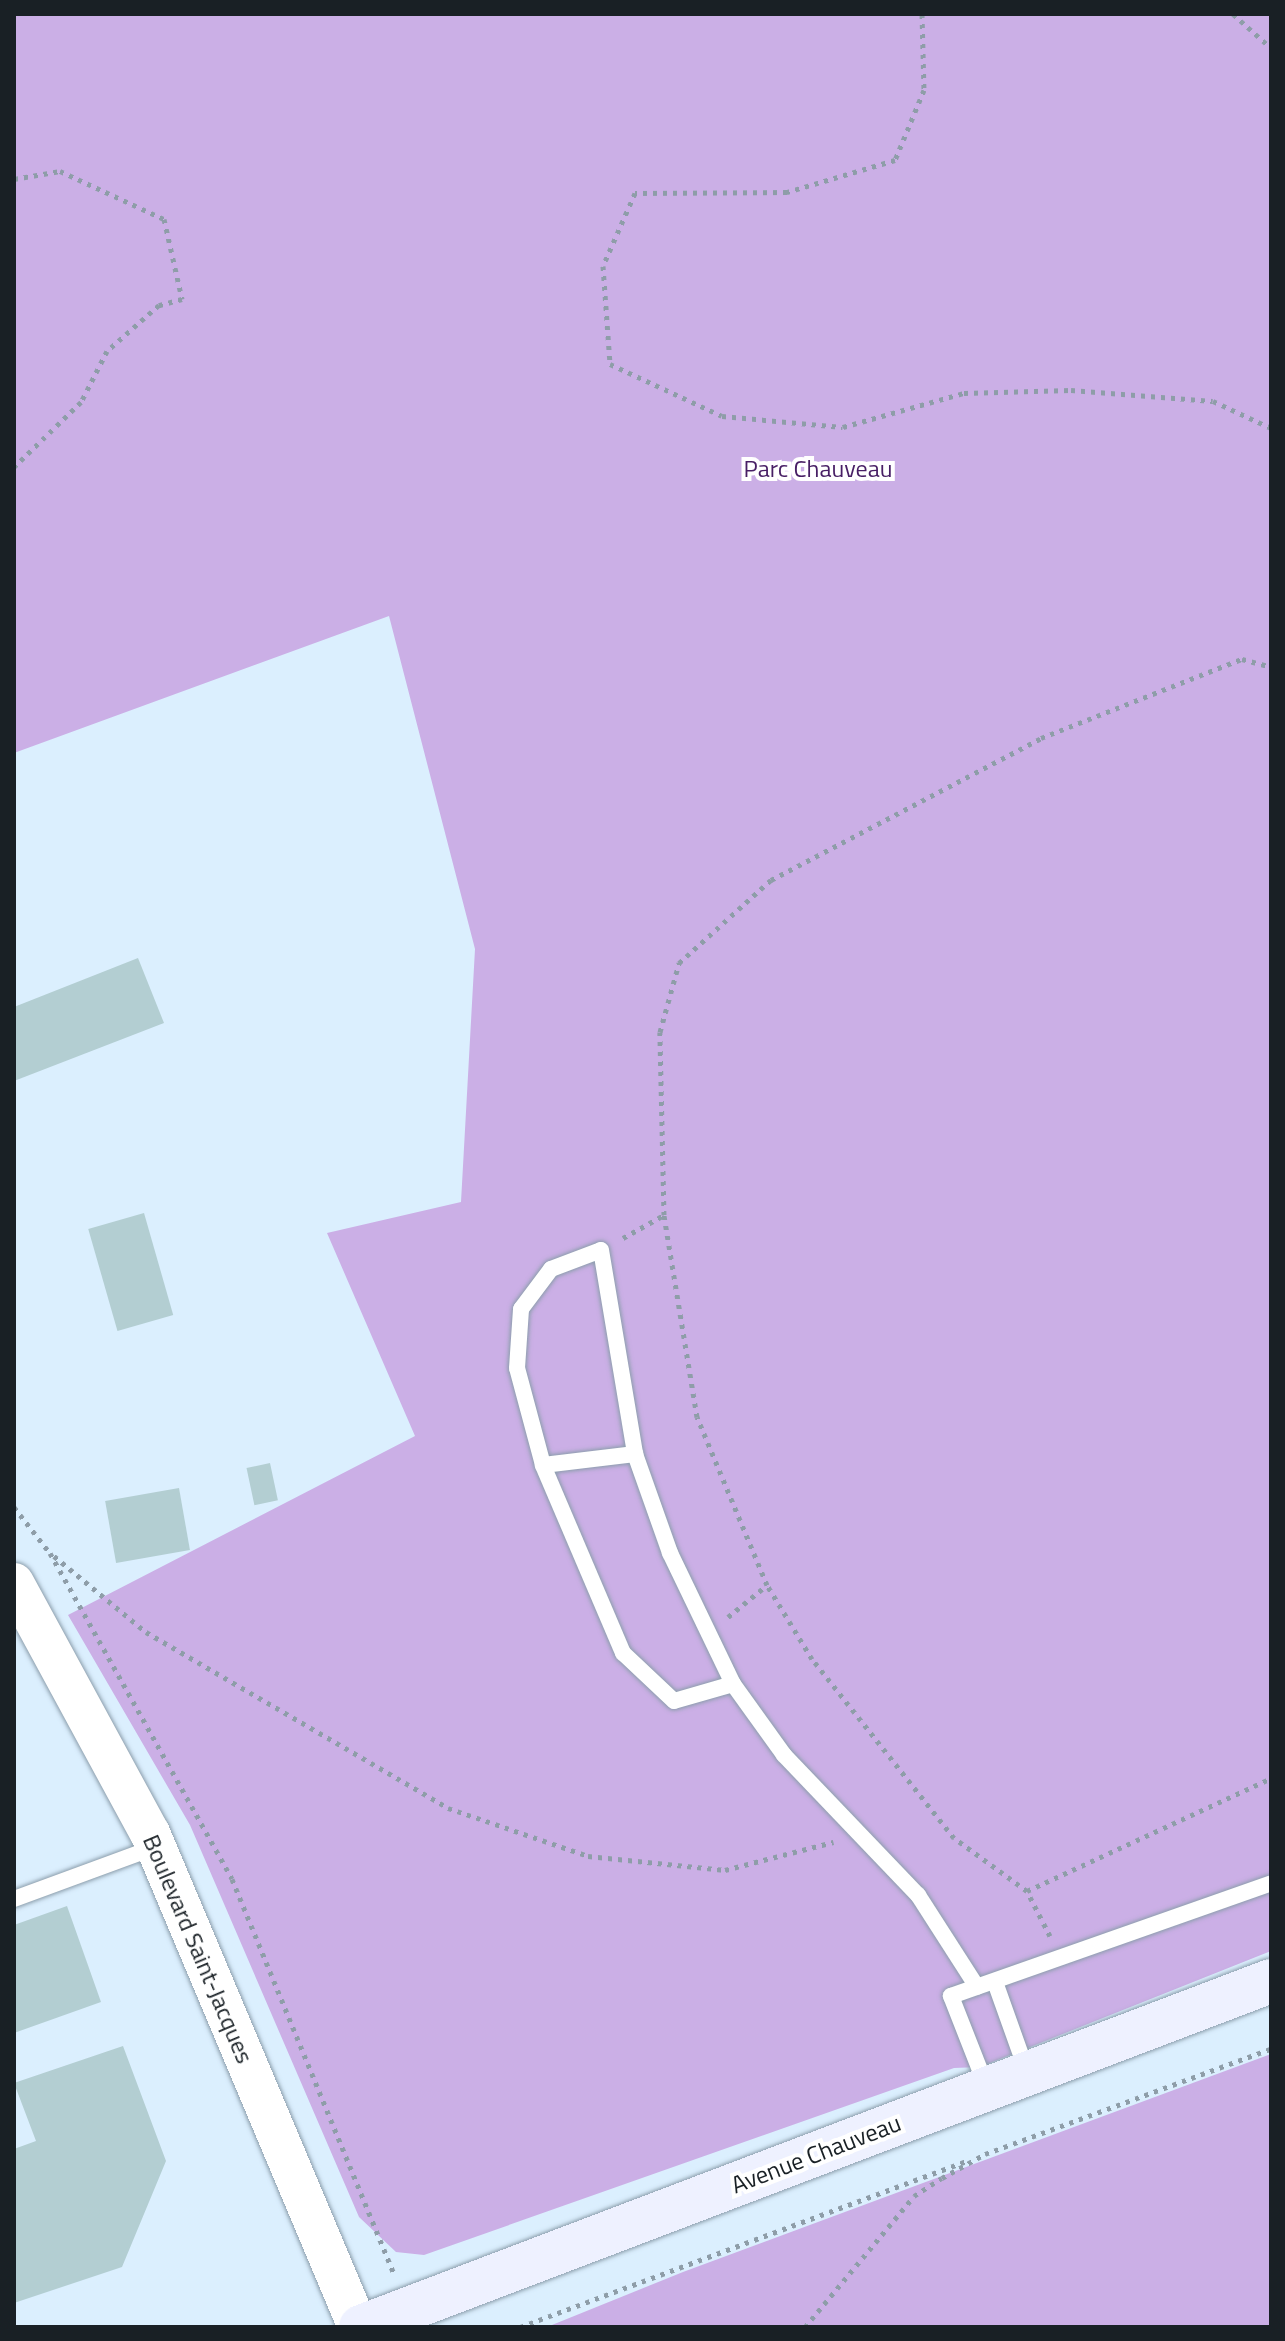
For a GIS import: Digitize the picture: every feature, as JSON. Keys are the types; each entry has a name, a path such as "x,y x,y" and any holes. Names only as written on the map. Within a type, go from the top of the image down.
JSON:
{"main road":[{"name":"Avenue Chauveau","path":"360,2327 1271,1981"}],"street":[{"name":"Boulevard Saint-Jacques","path":"14,1583 156,1847 360,2327"}],"lane":[{"path":"733,1684 674,1701 623,1653 543,1465 517,1368 521,1309 551,1269 601,1250 635,1454 708,1632 733,1684 784,1755 918,1895 977,1987"},
{"path":"543,1465 635,1454"},
{"path":"14,1899 156,1847"},
{"path":"987,2090 951,1996 1271,1883"},
{"path":"995,1982 1028,2073"}],"path":[{"path":"922,14 924,90 895,160 787,192 635,193 603,266 610,364 722,416 843,427 964,393 1071,390 1213,401 1271,428"},
{"path":"1233,14 1271,48"},
{"path":"14,179 60,171 164,219 182,299 159,305 107,351 81,402 14,467"},
{"path":"1060,1958 1027,1891 954,1838 812,1659 767,1585 697,1417 664,1215 660,1032 679,963 771,880 1041,738 1242,659 1271,667"},
{"path":"601,1250 664,1215"},
{"path":"14,1507 50,1553 232,1879 407,2309"},
{"path":"50,1553 146,1632 448,1808 588,1856 725,1870 860,1835"},
{"path":"708,1632 767,1585"},
{"path":"1027,1891 1271,1778"},
{"path":"520,2327 1271,2049"},
{"path":"805,2327 914,2196 985,2154"}],"green space":[{"name":"Parc Chauveau","path":"14,14 1271,14 1271,1951 980,2067 954,2068 424,2255 396,2252 359,2217 190,1825 68,1615 415,1436 327,1233 461,1202 475,949 389,616 14,753"},
{"path":"1271,2054 1271,2327 547,2327 683,2272"}],"building":[{"path":"138,958 164,1023 14,1081 14,1007"},
{"path":"144,1213 173,1315 117,1331 88,1229"},
{"path":"270,1463 278,1500 254,1505 247,1468"},
{"path":"179,1488 190,1550 116,1563 105,1501"},
{"path":"67,1906 101,2002 14,2033 14,1925"},
{"path":"123,2046 166,2161 122,2267 14,2303 14,2149 36,2141 14,2083"}]}
